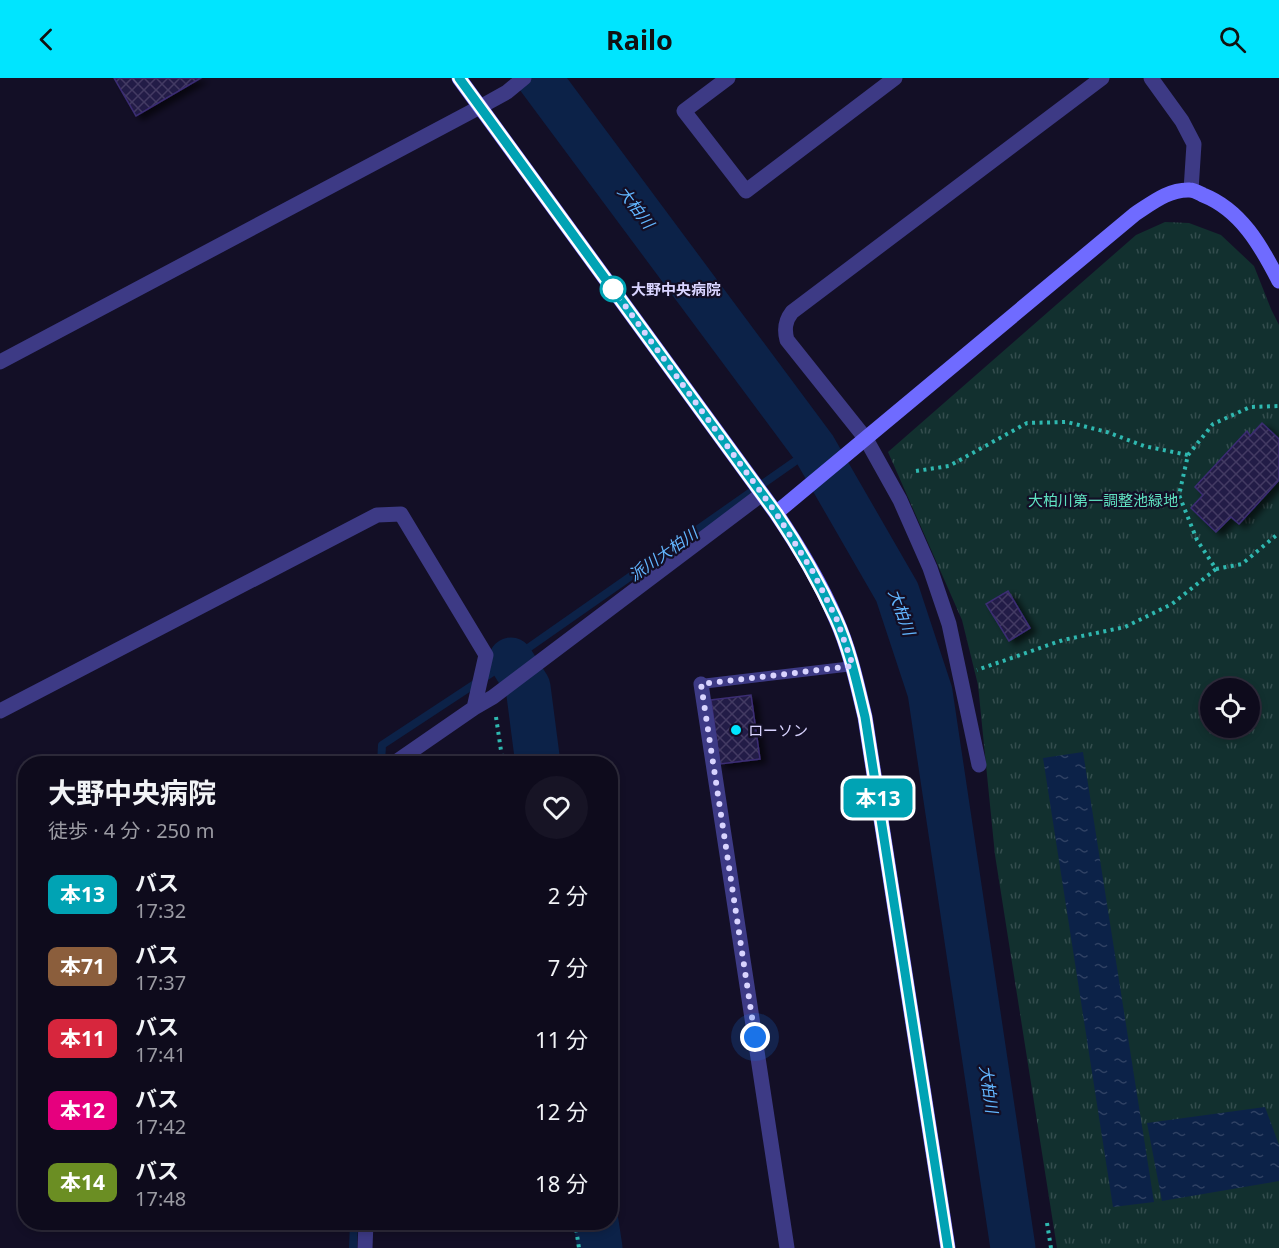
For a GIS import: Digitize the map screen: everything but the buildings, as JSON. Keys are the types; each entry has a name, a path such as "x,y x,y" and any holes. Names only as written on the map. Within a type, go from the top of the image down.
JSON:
{"street":[{"path":"459,78 776,513 813,572 837,620 853,666 865,717 948,1248"},
{"path":"0,362 480,107 507,92 524,78"},
{"path":"728,78 684,111 746,190 895,78"},
{"path":"979,765 950,624 930,568 900,500 866,439 787,340 786,323 792,312 801,304 1102,78"},
{"path":"1151,78 1182,121 1194,144 1191,190"},
{"path":"776,513 1135,214 1165,195 1191,190 1213,198 1244,223 1264,252 1279,281"},
{"path":"405,756 497,694 762,494"},
{"path":"0,711 377,515 401,514 486,656 474,708"},
{"path":"701,684 787,1248"},
{"path":"365,1248 366,1230"}],"lane":[{"path":"701,684 853,666"}],"path":[{"path":"1216,569 1197,540 1179,495 1188,455 1213,424 1250,407 1279,406"},
{"path":"916,471 949,466 1027,423 1067,422 1107,432 1144,446 1188,455"},
{"path":"960,677 1064,640 1125,627 1172,604 1216,569 1242,564 1279,533"},
{"path":"497,694 502,756"},
{"path":"1047,1222 1051,1248"},
{"path":"576,1230 579,1248"}],"green space":[{"name":"大柏川第一調整池緑地","path":"1165,222 1189,223 1221,235 1254,266 1279,325 1279,1248 1057,1248 995,855 978,685 962,620 888,452 1136,235"}],"water":[{"path":"1083,752 1154,1202 1113,1207 1043,758"},
{"path":"1265,1107 1279,1145 1279,1181 1162,1201 1147,1123"}],"waterway":[{"name":"大柏川","path":"539,78 814,448 897,592 930,692 1013,1248"},
{"name":"派川大柏川","path":"381,756 382,745 511,660 814,448"},
{"name":"派川大柏川","path":"511,660 528,687 537,756"},
{"name":"派川大柏川","path":"353,1248 354,1230"},
{"name":"派川大柏川","path":"597,1230 600,1248"}],"bus line":[{"name":"本13","path":"459,78 776,513 813,572 837,620 853,666 865,717 948,1248"}],"place":[{"name":"大野中央病院","path":"613,289"},
{"name":"ローソン","path":"736,730"}],"route":[{"path":"613,289 797,545 837,620 853,666 701,684 755,1037"}]}
